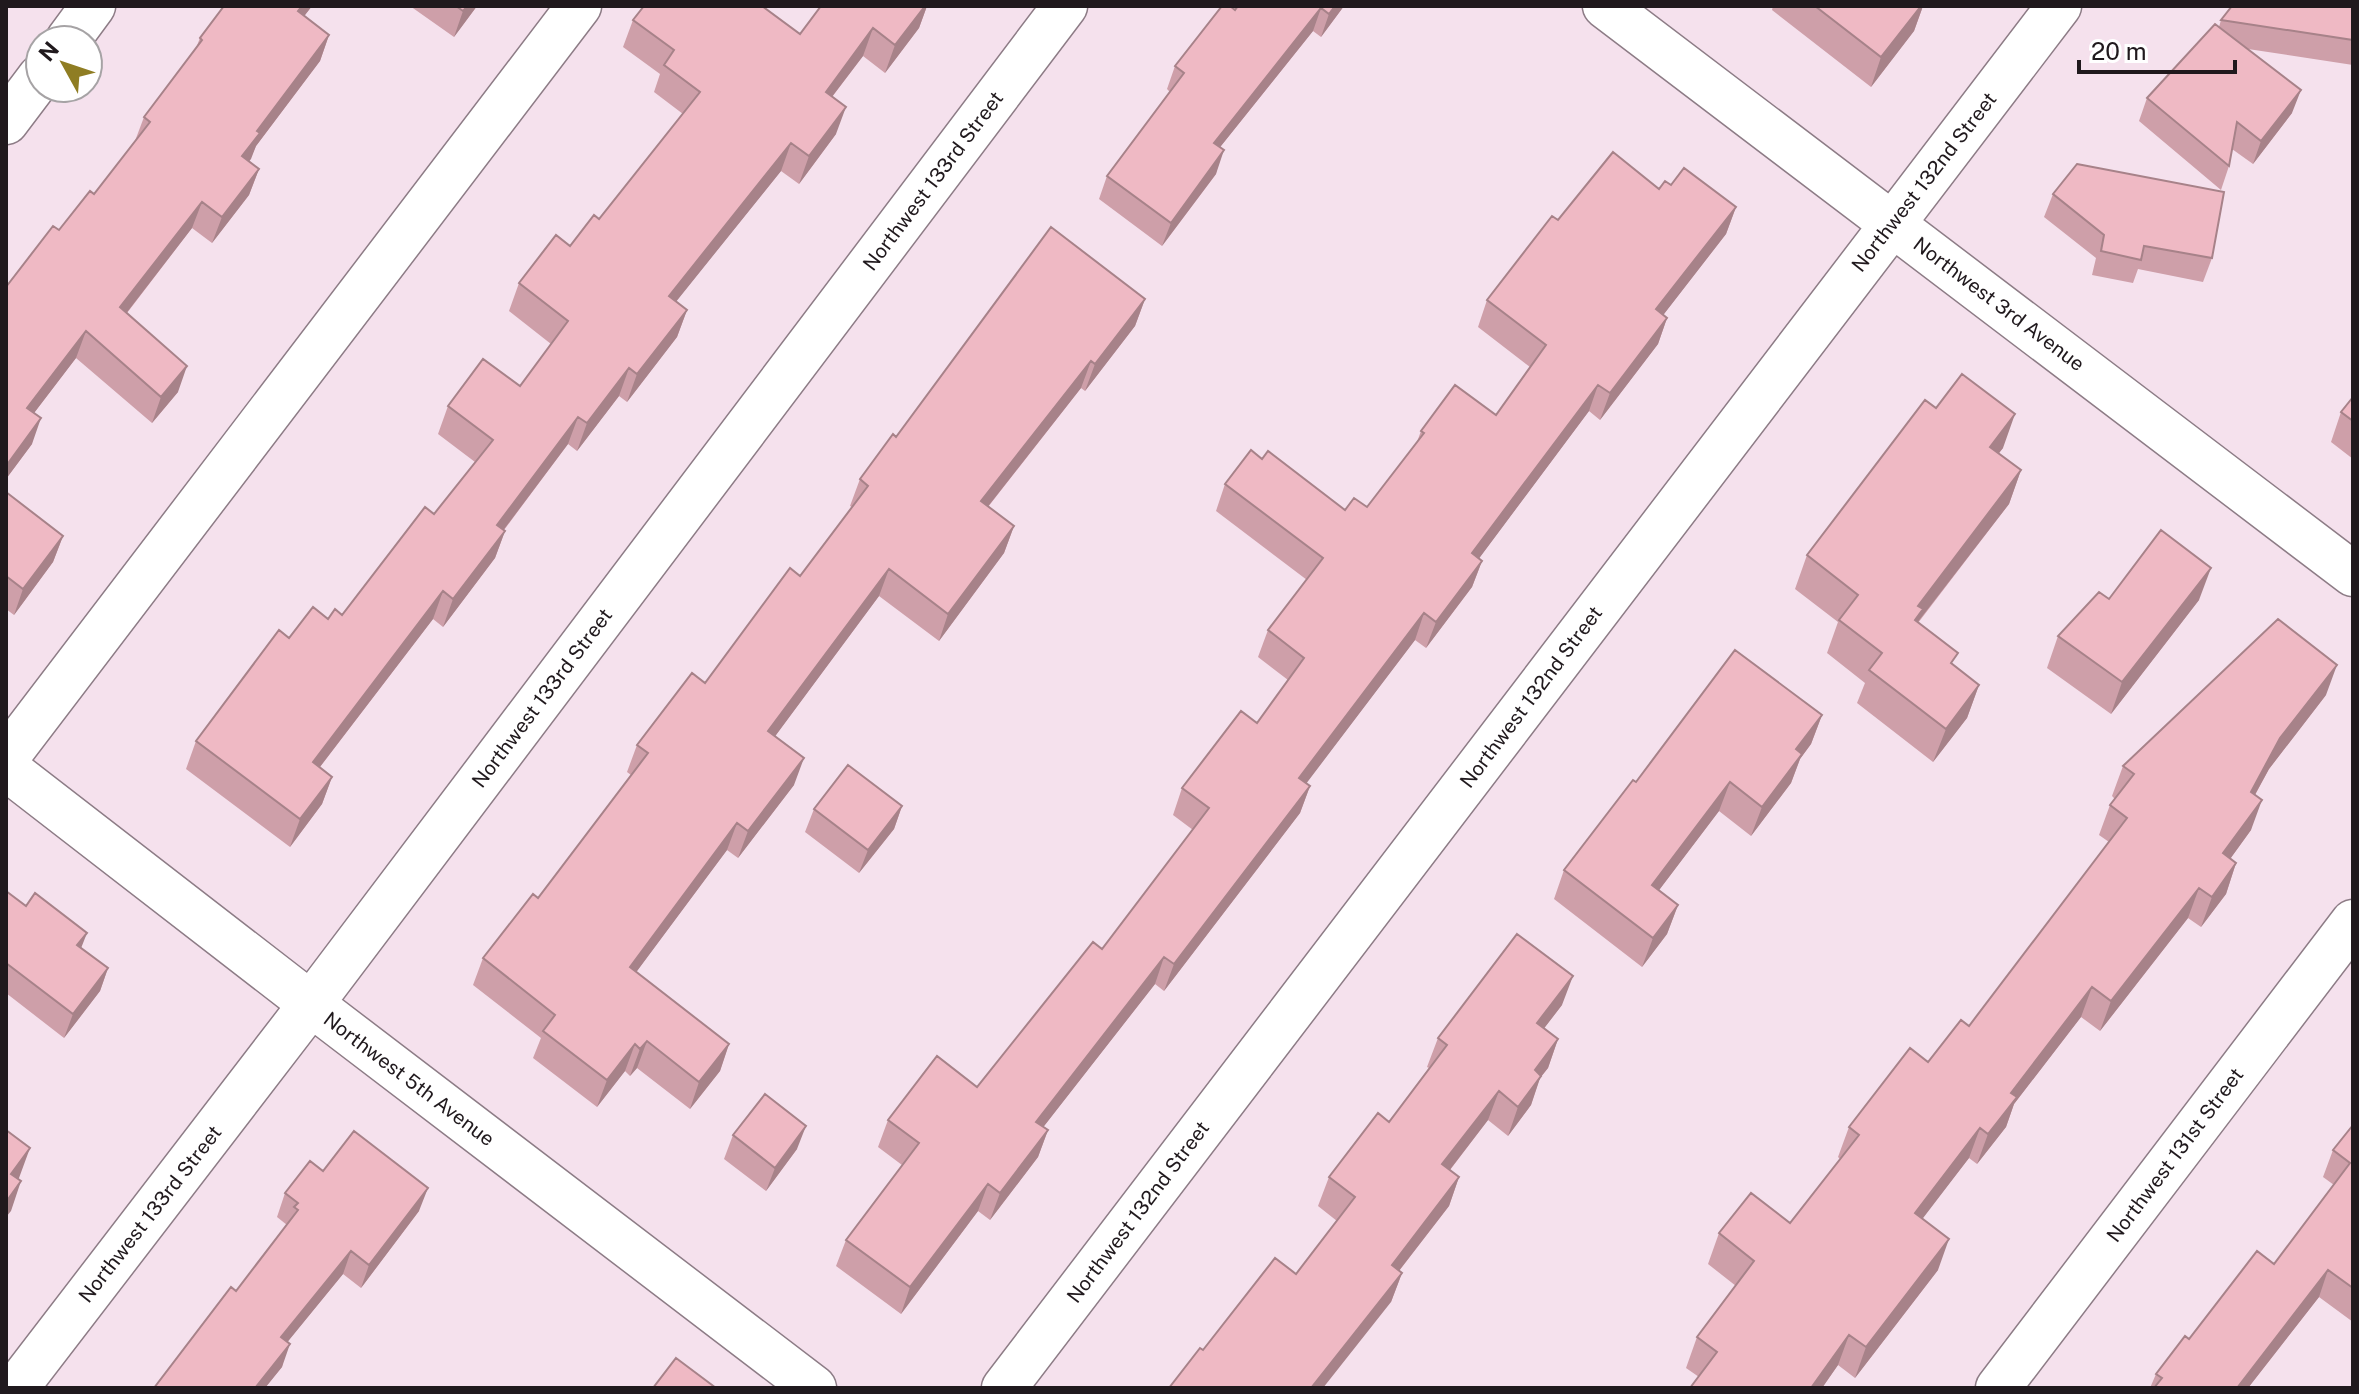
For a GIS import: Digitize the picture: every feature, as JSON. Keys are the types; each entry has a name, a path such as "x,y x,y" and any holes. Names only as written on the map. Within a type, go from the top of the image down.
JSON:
{"street":[{"path":"80,24 93,6"},
{"path":"6,758 579,6"},
{"name":"Northwest 133rd Street","path":"16,1388 311,1004 1065,6"},
{"name":"Northwest 3rd Avenue","path":"1605,6 2353,574"},
{"name":"Northwest 132nd Street","path":"1004,1388 2059,6"},
{"path":"6,122 24,98"},
{"name":"Northwest 5th Avenue","path":"6,768 814,1388"},
{"name":"Northwest 131st Street","path":"1998,1388 2353,922"}],"building":[{"path":"224,6 302,6 298,11 329,35 257,131 260,133 242,156 259,169 222,217 202,202 120,307 187,366 161,397 86,331 27,408 41,418 6,466 6,287 53,226 59,230 90,191 94,194 150,122 144,117"},
{"path":"644,6 762,6 800,34 821,6 925,6 895,45 873,28 826,92 846,107 809,156 791,143 669,296 687,310 637,374 629,368 587,423 578,417 497,525 505,531 453,599 443,591 313,762 332,777 300,819 196,741 279,630 289,638 313,607 328,619 335,609 342,615 425,507 434,514 493,440 448,406 483,359 520,386 568,321 519,283 556,235 570,246 594,215 599,219 700,92 664,65 674,50 633,20"},
{"path":"1222,6 1235,10 1238,6 1335,6 1329,14 1321,8 1214,143 1224,150 1171,223 1107,176 1184,73 1175,66"},
{"path":"1815,6 1921,6 1881,57"},
{"path":"2232,6 2353,6 2353,40 2221,20"},
{"path":"2215,24 2301,90 2261,141 2237,122 2229,166 2147,98"},
{"path":"1613,152 1659,189 1665,181 1671,185 1684,168 1736,207 1656,309 1667,318 1610,393 1598,385 1472,553 1482,561 1436,622 1424,613 1299,778 1310,786 1174,964 1164,957 1036,1122 1048,1130 1000,1193 988,1184 910,1287 846,1240 919,1143 888,1120 937,1056 977,1087 1093,942 1102,949 1209,808 1182,788 1241,711 1257,723 1304,658 1268,630 1323,558 1225,484 1251,450 1262,459 1268,451 1345,510 1354,498 1367,507 1424,433 1421,431 1455,385 1496,415 1546,345 1487,300 1552,216 1558,220"},
{"path":"2077,164 2224,192 2212,258 2144,246 2141,260 2101,251 2104,235 2053,194"},
{"path":"1051,227 1145,299 1095,364 1091,361 981,501 1014,526 948,614 889,569 768,731 804,758 748,831 737,823 630,967 729,1044 699,1082 647,1041 640,1049 635,1044 607,1080 543,1031 555,1015 483,958 533,894 538,898 648,753 637,745 692,673 705,683 790,568 800,576 868,486 860,479 893,434 896,437"},
{"path":"1962,374 2015,414 1990,447 2021,470 1918,606 1923,609 1915,620 1958,653 1951,663 1979,685 1946,729 1869,670 1882,653 1839,620 1858,595 1807,555 1925,400 1936,408"},
{"path":"2353,397 2353,421 2341,412"},
{"path":"6,492 63,536 23,589 6,576"},
{"path":"2161,530 2211,568 2122,682 2058,636 2099,592 2109,599"},
{"path":"2278,619 2337,665 2280,738 2251,792 2262,800 2223,853 2236,863 2212,897 2199,888 2111,1001 2092,987 2011,1093 2017,1097 1988,1134 1980,1128 1915,1213 1949,1239 1866,1347 1849,1335 1811,1388 1690,1388 1717,1352 1697,1337 1754,1261 1719,1233 1751,1193 1790,1223 1859,1135 1849,1127 1910,1048 1928,1062 1961,1020 1969,1026 2127,818 2110,805 2134,774 2123,766"},
{"path":"1735,650 1822,715 1796,749 1802,754 1762,807 1730,782 1652,885 1678,905 1653,938 1564,870 1633,780 1636,782"},
{"path":"848,765 902,806 868,850 814,809"},
{"path":"6,891 26,906 35,893 87,933 77,945 108,968 73,1014 6,963"},
{"path":"1517,934 1573,976 1537,1023 1558,1039 1535,1070 1541,1076 1518,1107 1499,1091 1442,1164 1459,1177 1392,1265 1402,1273 1311,1388 1169,1388 1275,1258 1296,1274 1355,1197 1329,1177 1378,1113 1389,1122 1447,1045 1438,1038"},
{"path":"765,1094 806,1126 775,1168 733,1135"},
{"path":"2353,1125 2353,1288 2328,1270 2237,1388 2154,1388 2162,1378 2156,1374 2185,1336 2189,1339 2257,1251 2274,1264 2350,1163 2333,1150"},
{"path":"6,1130 30,1148 11,1174 21,1181 6,1202"},
{"path":"354,1131 428,1188 369,1265 351,1251 281,1337 290,1344 255,1388 154,1388 231,1287 236,1291 298,1210 294,1207 298,1203 285,1193 310,1161 323,1171"},
{"path":"676,1358 716,1388 653,1388"}]}
